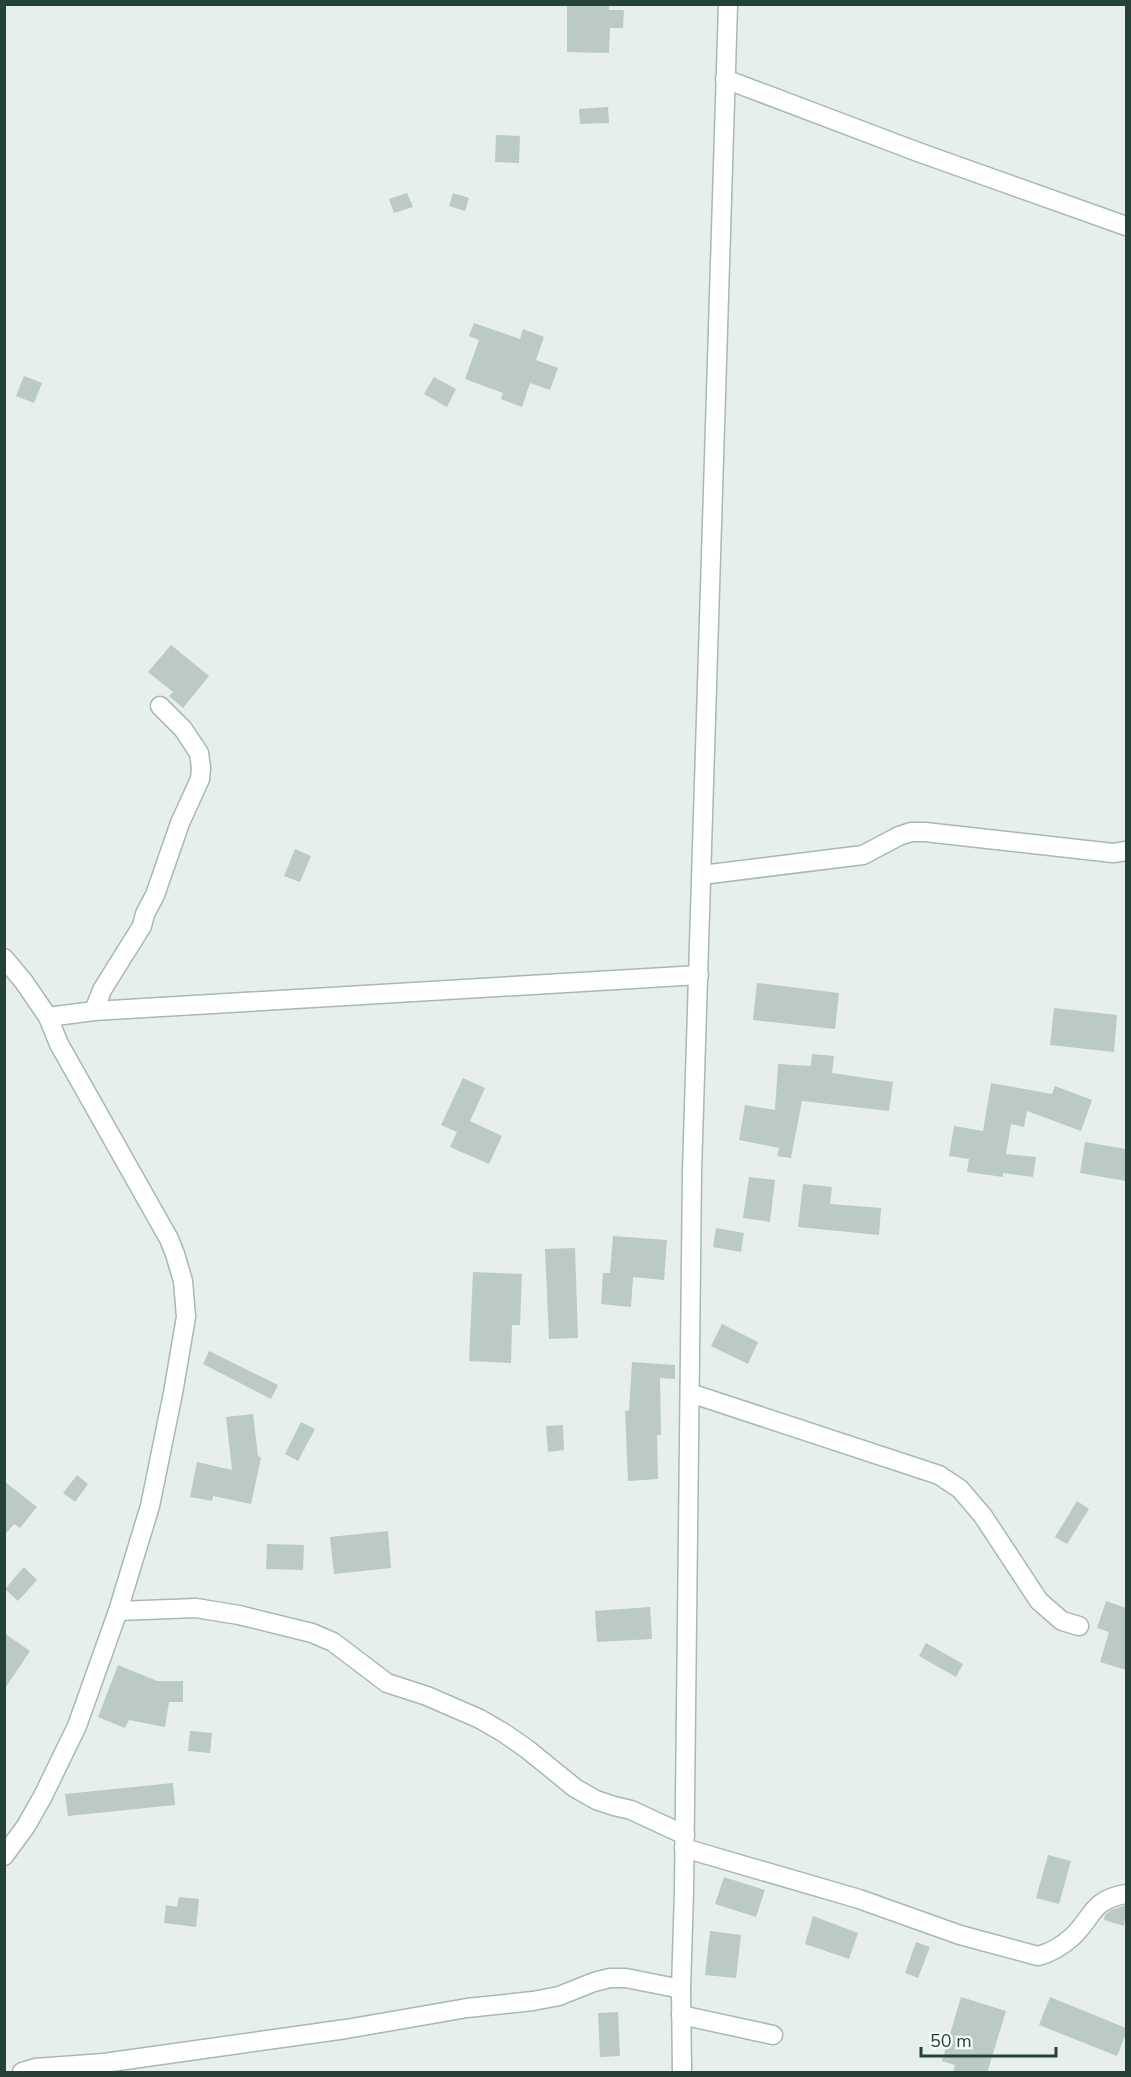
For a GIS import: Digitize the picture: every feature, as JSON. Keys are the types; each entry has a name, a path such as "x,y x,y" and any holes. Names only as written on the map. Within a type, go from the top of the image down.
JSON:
{"street":[{"path":"682,2073 681,1989 692,1172 728,4"},
{"path":"725,79 929,156 1126,226"},
{"path":"94,1011 102,990 142,926 180,823 200,779 199,753 183,729 160,706"},
{"path":"702,875 863,855 911,832 1113,853 1126,851"},
{"path":"4,1856 26,1826 43,1797 77,1726 118,1611 150,1506 186,1317 183,1281 176,1254 169,1239 59,1044 48,1017 7,968"},
{"path":"48,1017 94,1011 699,975"},
{"path":"690,1393 939,1475 960,1489 983,1516 1039,1601 1062,1621 1079,1626"},
{"path":"118,1611 196,1608 239,1615 312,1633 333,1642 387,1683 427,1696 480,1719 504,1733 575,1788 596,1800 631,1810 684,1841 960,1935 1038,1956 1050,1953 1073,1937 1088,1916 1110,1897 1126,1894"},
{"path":"22,2073 35,2068 104,2063 346,2029 467,2008 533,2001 559,1996 610,1978 626,1978 681,1989"},
{"path":"681,2015 773,2035"}],"building":[{"path":"567,4 609,4 609,10 624,10 623,28 610,28 609,53 567,52"},
{"path":"608,107 609,123 580,124 579,109"},
{"path":"496,135 520,136 519,163 495,162"},
{"path":"407,193 413,207 394,213 389,199"},
{"path":"453,193 469,198 465,211 449,206"},
{"path":"474,323 520,339 523,329 544,337 536,360 558,368 550,390 530,383 522,407 501,399 503,393 465,379 479,340 469,336"},
{"path":"24,376 42,383 34,403 16,396"},
{"path":"434,377 456,389 447,407 424,394"},
{"path":"171,645 209,676 183,708 169,696 173,692 148,672"},
{"path":"295,849 311,856 300,882 284,876"},
{"path":"757,983 839,993 835,1029 753,1020"},
{"path":"1054,1008 1117,1015 1114,1052 1050,1045"},
{"path":"812,1054 834,1056 832,1073 893,1082 889,1111 802,1101 791,1158 777,1156 779,1148 739,1140 745,1105 775,1110 778,1064 811,1066"},
{"path":"463,1078 485,1088 470,1121 502,1136 489,1164 450,1147 457,1132 441,1125"},
{"path":"991,1083 1052,1094 1055,1086 1092,1100 1081,1131 1027,1111 1024,1127 1011,1124 1006,1154 1036,1157 1033,1177 1003,1173 1003,1177 967,1172 969,1159 949,1156 954,1126 983,1131"},
{"path":"1085,1142 1126,1149 1126,1181 1080,1173"},
{"path":"749,1177 775,1180 770,1222 743,1218"},
{"path":"803,1184 832,1187 830,1204 881,1208 879,1235 798,1227"},
{"path":"716,1228 744,1233 741,1252 713,1247"},
{"path":"613,1236 667,1240 664,1280 633,1277 631,1307 601,1304 603,1273 610,1273"},
{"path":"575,1248 578,1338 549,1339 545,1249"},
{"path":"473,1272 522,1274 520,1325 512,1325 511,1363 469,1361"},
{"path":"722,1324 758,1342 748,1364 711,1346"},
{"path":"209,1351 278,1385 271,1399 203,1364"},
{"path":"632,1362 675,1365 675,1379 660,1378 661,1435 657,1435 658,1479 628,1481 625,1411 629,1410"},
{"path":"253,1414 258,1456 261,1458 251,1504 213,1496 212,1501 190,1497 197,1462 232,1470 226,1417"},
{"path":"301,1422 315,1429 298,1461 285,1454"},
{"path":"563,1425 564,1450 548,1452 546,1426"},
{"path":"77,1475 88,1484 75,1502 63,1493"},
{"path":"4,1481 37,1507 20,1528 14,1524 4,1536"},
{"path":"1077,1501 1089,1509 1067,1544 1055,1537"},
{"path":"388,1531 391,1568 334,1574 330,1537"},
{"path":"267,1544 304,1545 303,1570 266,1569"},
{"path":"24,1567 37,1580 18,1601 5,1589"},
{"path":"1106,1601 1126,1608 1126,1670 1100,1662 1109,1632 1097,1628"},
{"path":"650,1607 652,1639 597,1642 595,1611"},
{"path":"4,1633 30,1651 4,1690"},
{"path":"926,1643 963,1664 956,1677 919,1656"},
{"path":"118,1665 157,1681 183,1681 183,1702 169,1702 165,1727 129,1720 125,1728 98,1717"},
{"path":"190,1731 212,1733 210,1753 188,1751"},
{"path":"173,1783 175,1805 68,1816 65,1794"},
{"path":"1048,1855 1071,1861 1059,1904 1036,1898"},
{"path":"724,1877 765,1890 756,1917 715,1904"},
{"path":"179,1897 199,1899 196,1927 164,1923 166,1905 177,1907"},
{"path":"1126,1905 1124,1926 1104,1920 1105,1915 1111,1910"},
{"path":"813,1916 858,1933 849,1959 805,1944"},
{"path":"710,1931 741,1935 736,1978 705,1975"},
{"path":"916,1942 930,1947 918,1978 905,1973"},
{"path":"961,1997 1006,2011 987,2073 953,2073 955,2065 942,2061"},
{"path":"1050,1997 1126,2028 1117,2056 1039,2025"},
{"path":"618,2012 620,2056 600,2057 598,2013"}]}
